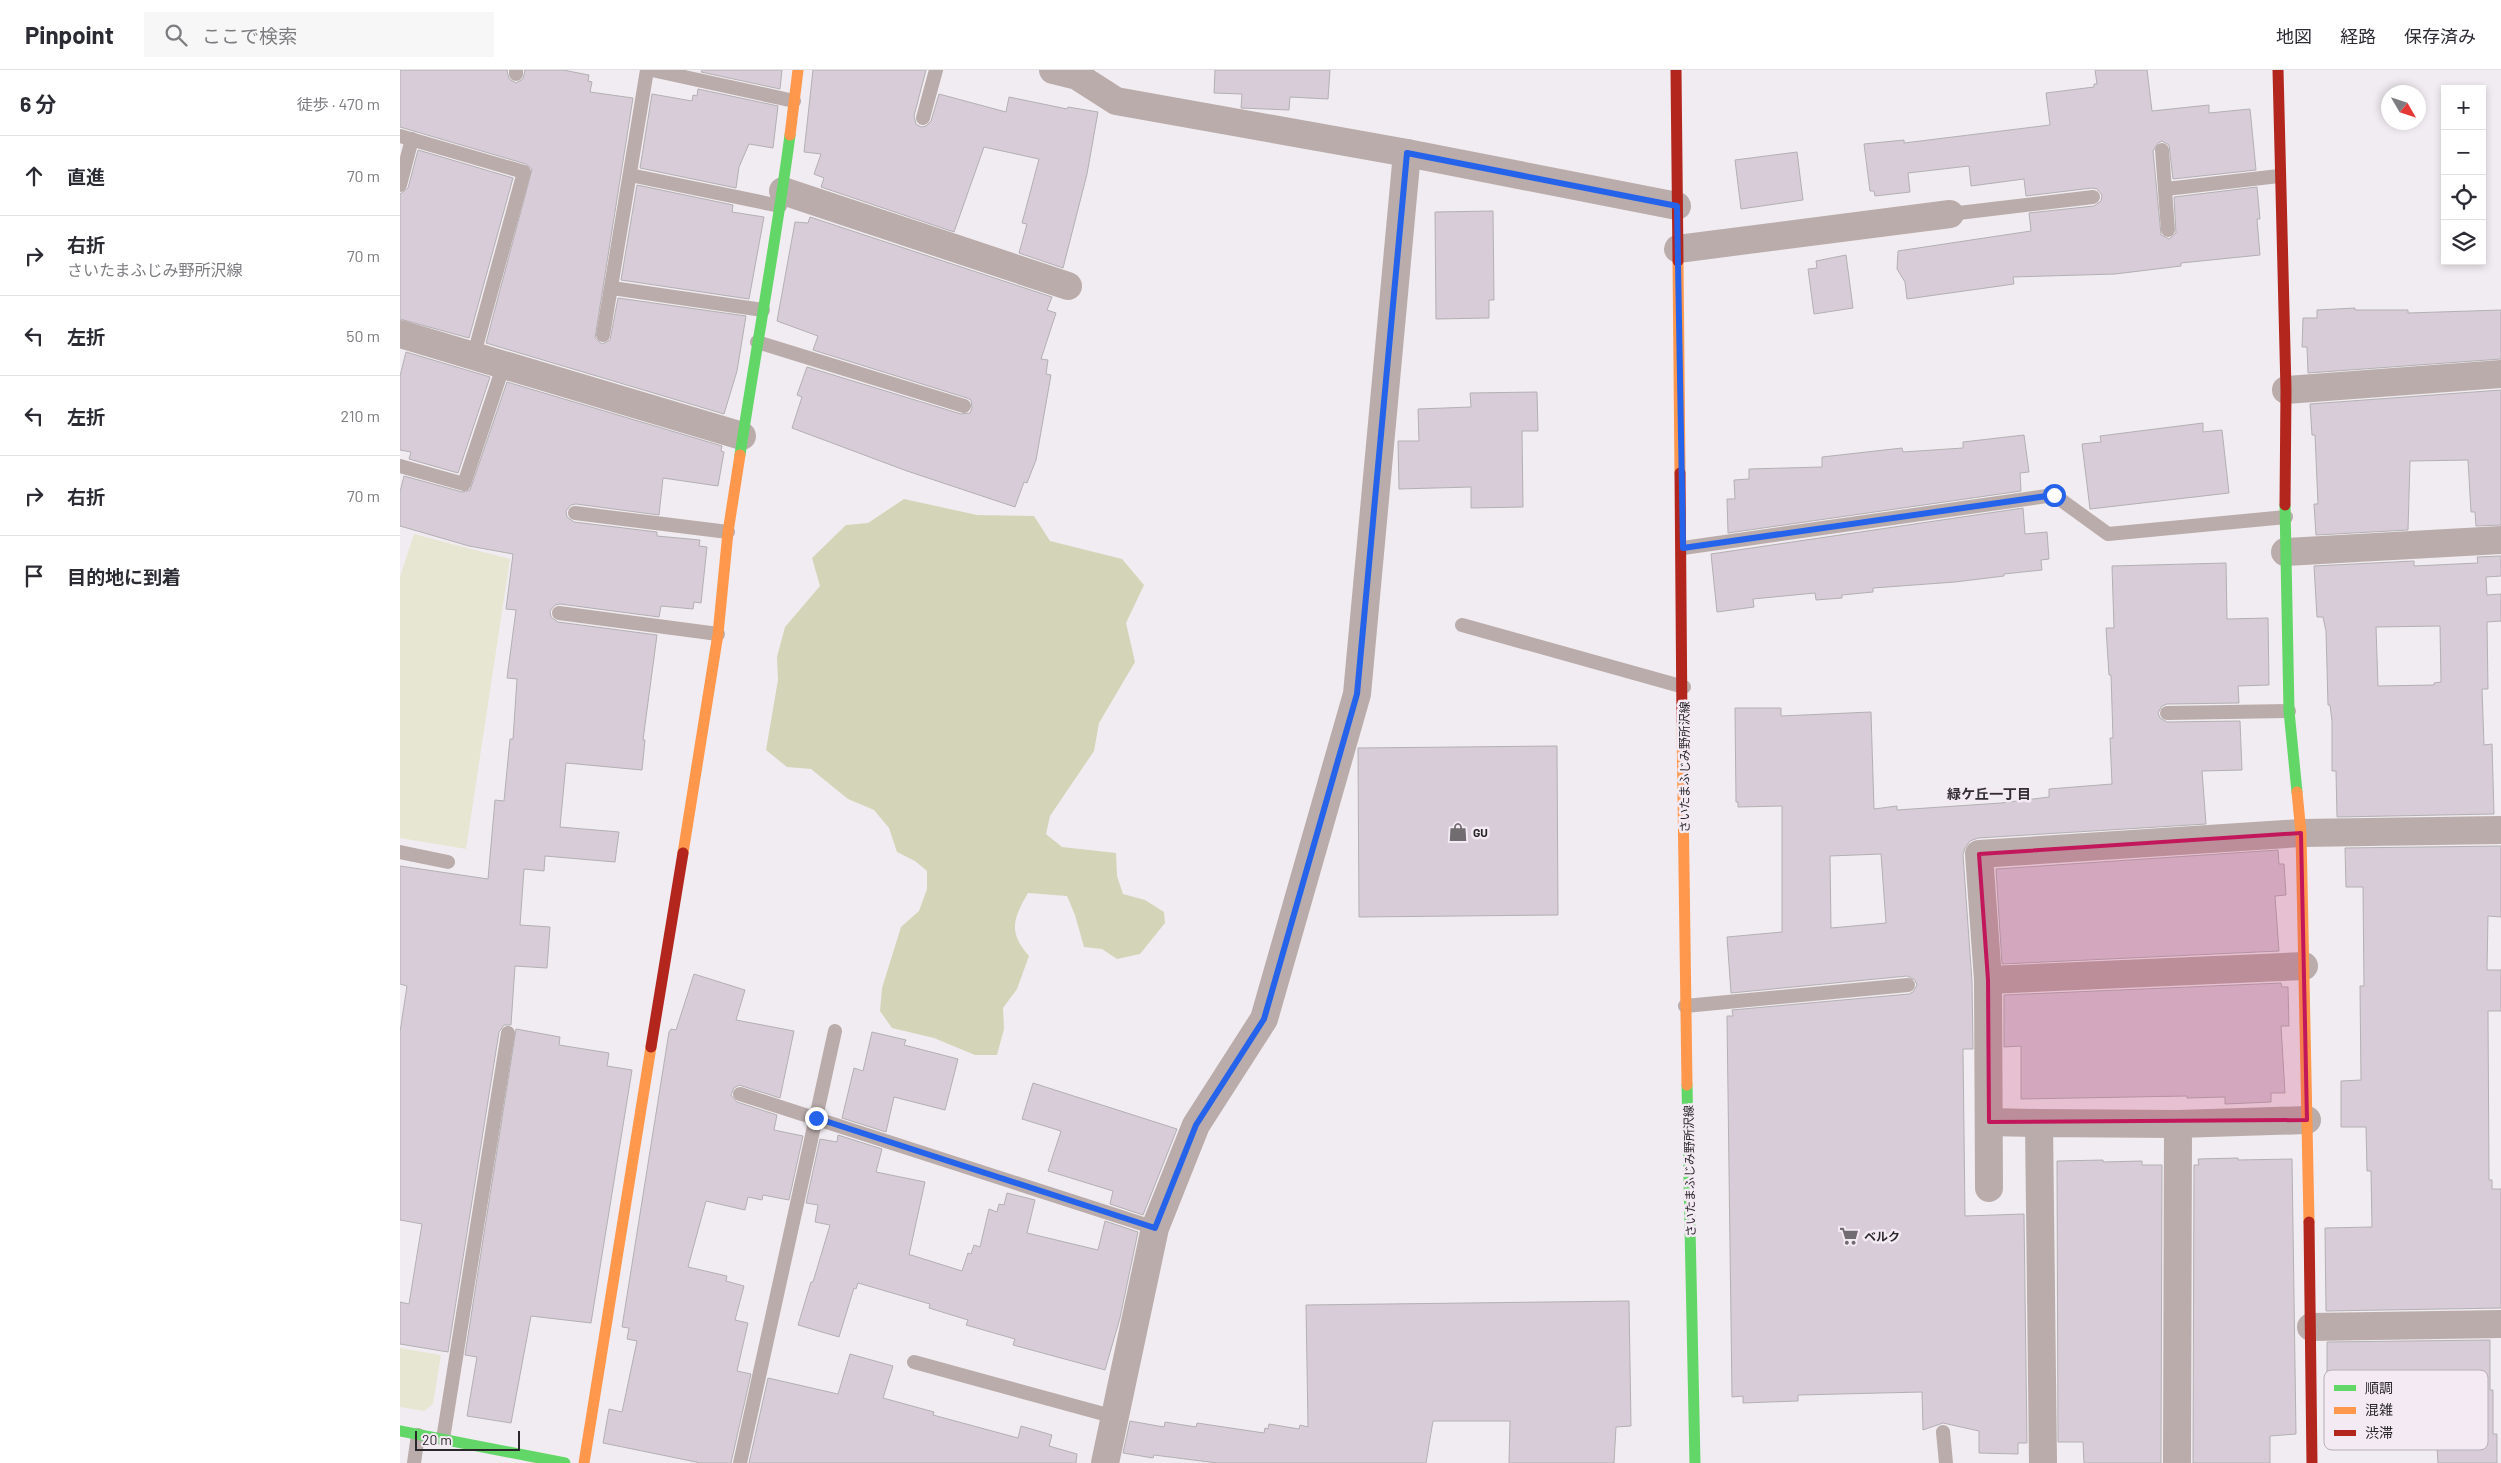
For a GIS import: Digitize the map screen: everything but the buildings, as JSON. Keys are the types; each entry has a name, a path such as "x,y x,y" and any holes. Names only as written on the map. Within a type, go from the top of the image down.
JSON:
{"street":[{"path":"584,1463 718,634 728,532 781,198 798,70"},
{"path":"1053,70 1077,76 1116,101 1407,153 1677,206"},
{"name":"さいたまふじみ野所沢線","path":"1676,70 1683,548 1685,1006 1695,1463"},
{"path":"2278,70 2279,176 2286,390 2286,552 2290,711 2301,833 2312,1327 2312,1463"},
{"path":"1104,1463 1155,1228 1196,1125 1264,1019 1357,694 1407,153"},
{"path":"781,198 1068,286"},
{"path":"1678,249 1950,214"},
{"path":"400,334 474,354 742,436"},
{"path":"2286,390 2501,374"},
{"path":"2286,552 2501,540"},
{"path":"1989,1188 1988,980 1978,854 2301,833 2501,830"},
{"path":"1988,980 2304,966"},
{"path":"1989,1122 2178,1124 2308,1120"},
{"path":"2039,1123 2043,1463"},
{"path":"2177,1463 2178,1124"},
{"path":"2312,1327 2501,1324"},
{"path":"400,1431 443,1439 525,1459 565,1463"}],"lane":[{"path":"603,335 647,70"},
{"path":"652,70 794,101"},
{"path":"923,118 936,70"},
{"path":"400,185 406,137 524,172 474,354"},
{"path":"2162,150 2168,230"},
{"path":"630,175 781,198"},
{"path":"2166,189 2279,176"},
{"path":"1950,214 2093,197"},
{"path":"612,288 764,310"},
{"path":"757,342 964,406"},
{"path":"400,466 464,484 504,364"},
{"path":"1683,548 2054,495 2108,534 2286,517"},
{"path":"575,513 728,532"},
{"path":"559,613 718,634"},
{"path":"1462,625 1684,687"},
{"path":"2167,713 2290,711"},
{"path":"400,852 448,862"},
{"path":"1685,1006 1908,985"},
{"path":"740,1463 835,1031"},
{"path":"443,1439 508,1033"},
{"path":"740,1094 1155,1228"},
{"path":"914,1362 1115,1417"},
{"path":"1943,1432 1946,1463"},
{"path":"414,1463 418,1435"}],"highlighted area":[{"path":"2301,833 2307,1120 1989,1122 1988,980 1979,854"}],"green space":[{"path":"904,499 977,515 1034,516 1050,541 1122,559 1144,585 1126,623 1135,662 1099,723 1094,751 1050,816 1046,834 1062,847 1116,853 1117,876 1123,894 1145,900 1164,912 1165,923 1140,954 1117,959 1102,949 1084,947 1075,915 1067,896 1028,893 1019,910 1015,925 1018,940 1029,956 1017,989 1003,1008 1004,1029 997,1055 975,1055 934,1038 892,1028 880,1011 882,988 901,927 919,911 927,889 927,871 915,861 897,852 889,828 874,810 848,799 811,769 787,767 766,750 778,680 777,657 785,627 820,586 812,558 846,525 868,523"},
{"path":"414,534 510,559 466,849 400,838 400,577"},
{"path":"400,1348 441,1355 433,1404 424,1411 400,1407"}],"traffic: fast":[{"path":"740,455 790,135"},
{"path":"2285,505 2289,711 2297,792"},
{"path":"1687,1085 1695,1463"},
{"path":"400,1431 565,1463"}],"traffic: slow":[{"path":"790,135 798,70"},
{"path":"1678,261 1680,473"},
{"path":"683,853 718,634 728,532 740,455"},
{"path":"1682,725 1687,1085"},
{"path":"2297,792 2301,833 2309,1222"},
{"path":"584,1463 651,1047"}],"traffic: jam":[{"path":"1676,70 1678,261"},
{"path":"2278,70 2286,390 2285,505"},
{"path":"1680,473 1682,725"},
{"path":"651,1047 683,853"},
{"path":"2309,1222 2312,1463"}],"place":[{"name":"GU","path":"1458,832"},
{"name":"ベルク","path":"1849,1236"}],"district":[{"name":"緑ケ丘一丁目","path":"1989,793"}],"route":[{"path":"816,1118 1155,1228 1196,1125 1264,1019 1357,694 1407,153 1677,206 1683,548 2054,495"}]}
